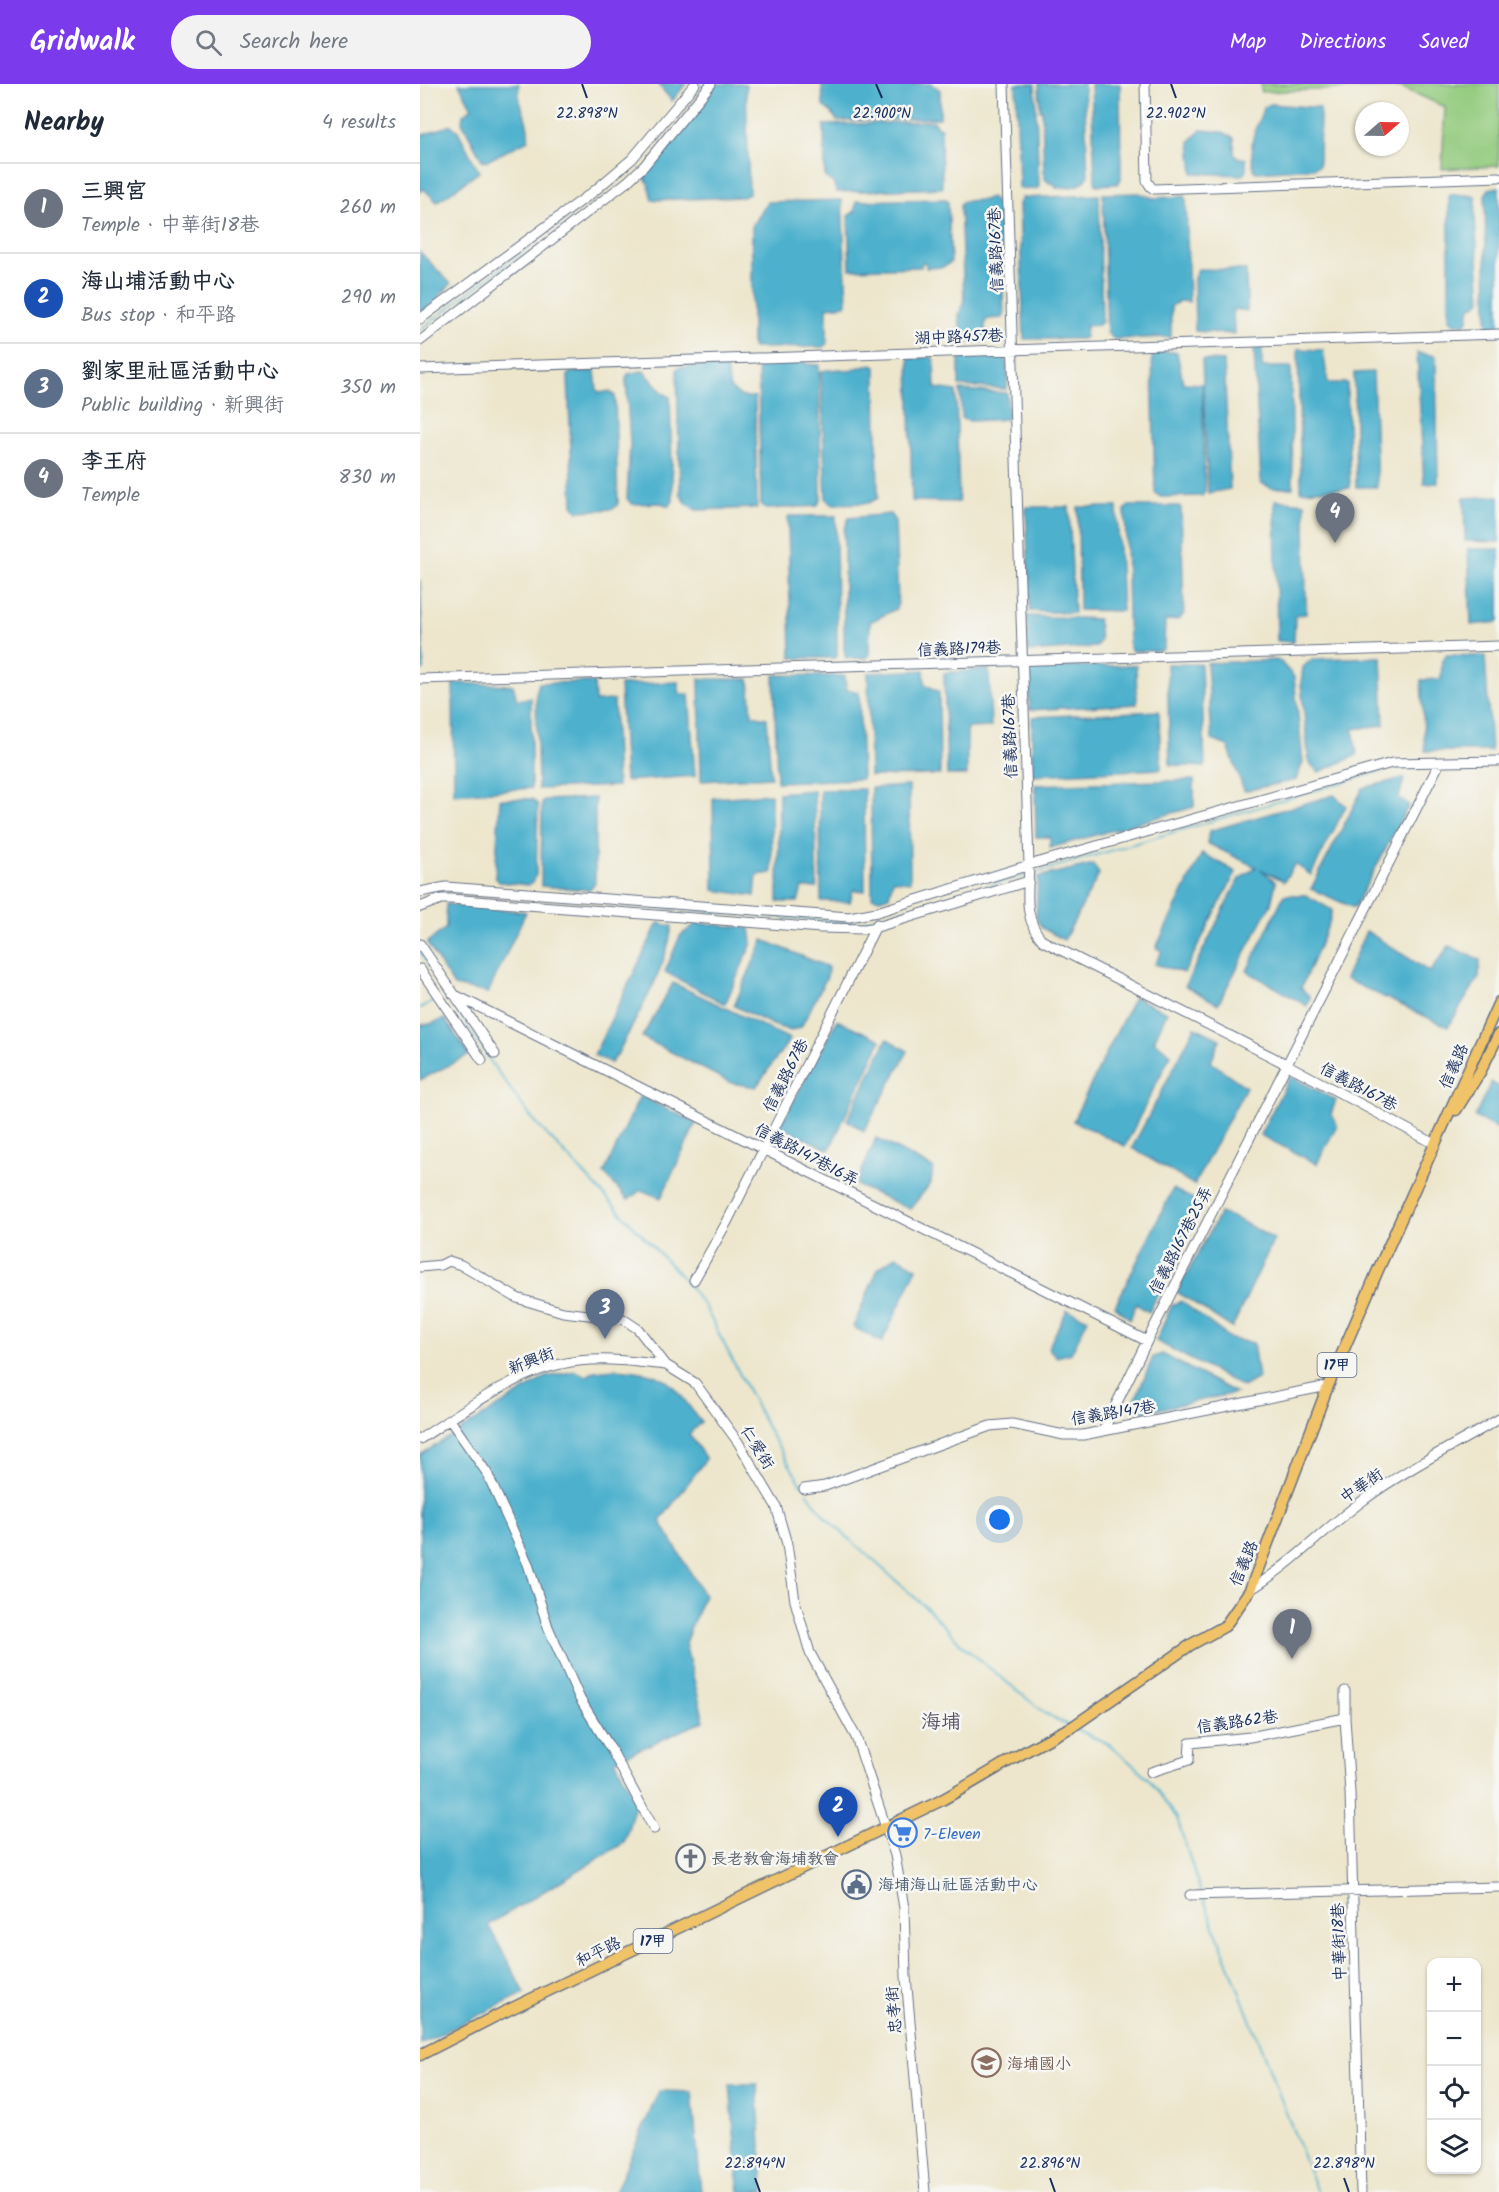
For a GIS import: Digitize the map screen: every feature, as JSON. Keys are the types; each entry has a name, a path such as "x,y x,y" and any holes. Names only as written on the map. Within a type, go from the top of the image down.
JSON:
{"main road":[{"name":"信義路","path":"886,1827 981,1779 1053,1734 1075,1725 1192,1644 1225,1626 1250,1590 1328,1386 1499,1002"},
{"name":"信義路","path":"1435,1144 1480,1072 1499,1034"},
{"name":"和平路","path":"420,2055 886,1827"}],"street":[{"path":"420,319 593,192 632,159 694,84"},
{"path":"420,341 628,181 644,166 711,84"},
{"name":"信義路167巷","path":"1004,84 1029,915 1032,927 1043,941 1286,1064 1435,1144"},
{"path":"1145,84 1147,181 1154,189 1499,177"},
{"name":"湖中路457巷","path":"420,369 1499,334"},
{"name":"信義路179巷","path":"420,679 1499,646"},
{"path":"420,892 446,887 849,917 877,912 1028,866 1392,763 1499,761"},
{"name":"信義路167巷25弄","path":"1103,1431 1146,1341 1440,762"},
{"path":"420,907 441,899 451,899 821,928 865,929 1029,880"},
{"name":"信義路67巷","path":"694,1280 727,1222 877,927 877,912"},
{"path":"420,944 495,1054"},
{"path":"420,969 482,1060"},
{"name":"信義路147巷16弄","path":"453,994 1146,1341"},
{"name":"仁愛街","path":"420,1267 441,1265 449,1261 461,1265 505,1293 537,1305 563,1312 623,1319 638,1329 666,1365 695,1383 738,1442 776,1506 787,1544 795,1601 810,1653 856,1737 886,1827"},
{"name":"新興街","path":"420,1439 511,1383 563,1363 627,1360 666,1365"},
{"name":"信義路147巷","path":"804,1489 825,1486 990,1426 1012,1424 1064,1435 1083,1435 1328,1386"},
{"name":"中華街","path":"1250,1590 1275,1574 1338,1518 1368,1497 1499,1419"},
{"path":"450,1420 487,1473 528,1564 548,1627 580,1699 612,1751 654,1829"},
{"name":"中華街18巷","path":"1345,1691 1361,2192"},
{"name":"信義路62巷","path":"1150,1772 1189,1760 1190,1743 1250,1737 1345,1718"},
{"name":"忠孝街","path":"886,1827 895,1855 904,1908 906,1976 925,2192"},
{"path":"1192,1895 1499,1887"}],"green space":[{"path":"1261,84 1499,84 1499,166 1442,169 1445,107 1401,87 1261,92"}],"water":[{"path":"459,84 519,84 528,140 487,161 482,160 462,122 463,115 472,108"},
{"path":"658,84 686,84 672,101"},
{"path":"716,84 746,84 749,194 743,197 652,200 648,183 642,173 680,132"},
{"path":"822,84 932,84 940,90 940,118 837,121 832,113 823,106"},
{"path":"1016,84 1035,84 1039,186 1037,189 1019,187"},
{"path":"1039,84 1084,84 1088,176 1079,185 1056,188 1056,185 1048,182 1044,177"},
{"path":"1091,84 1120,84 1121,179 1117,184 1096,185"},
{"path":"1271,104 1320,108 1319,166 1256,172 1254,170 1253,138 1264,107"},
{"path":"934,121 941,129 942,188 837,192 833,183 825,177 824,125"},
{"path":"451,125 458,131 479,172 437,202 424,189 420,192 420,136"},
{"path":"1201,130 1223,132 1234,138 1234,153 1237,157 1246,159 1246,172 1243,175 1193,173 1190,141"},
{"path":"1499,187 1499,328 1489,327 1487,320 1485,195 1489,189"},
{"path":"1139,193 1153,198 1185,196 1186,198 1189,302 1180,301 1171,306 1171,337 1114,339 1107,333 1103,194"},
{"path":"1451,194 1475,196 1476,198 1475,220 1481,300 1470,307 1468,320 1464,324 1454,324 1449,319 1449,196"},
{"path":"1099,195 1102,322 1098,325 1086,326 1085,337 1082,339 1024,339 1019,204 1022,198"},
{"path":"991,197 999,206 1004,316 988,319 985,322 985,342 961,342 959,315 964,300 960,204 963,201 984,200"},
{"path":"946,199 951,262 943,267 926,268 926,263 922,262 921,267 850,269 848,216 855,211 856,201"},
{"path":"842,200 847,303 827,307 827,344 824,347 752,347 752,224 767,202"},
{"path":"420,252 451,284 439,296 439,299 420,314"},
{"path":"1198,269 1246,270 1247,311 1233,309 1234,334 1195,331 1194,278"},
{"path":"1262,348 1262,367 1291,367 1293,488 1272,488 1261,483 1254,349"},
{"path":"1298,349 1323,350 1328,383 1347,383 1350,488 1301,491"},
{"path":"1154,352 1177,352 1183,383 1202,384 1205,491 1202,496 1161,497 1155,493 1152,355"},
{"path":"1417,353 1436,356 1438,483 1424,484"},
{"path":"1005,356 1008,372 1007,389 959,386 959,358"},
{"path":"932,357 935,388 956,391 959,502 912,501 909,358"},
{"path":"1202,360 1224,361 1230,489 1208,493"},
{"path":"805,362 819,365 821,499 817,506 767,509 761,504 758,366 760,363"},
{"path":"722,365 726,368 730,388 742,397 755,397 757,508 696,510 687,504 680,494 677,369"},
{"path":"872,365 876,367 878,498 869,503 831,504 826,499 821,371 840,369 851,371"},
{"path":"595,371 597,390 600,393 610,391 615,396 618,504 613,509 578,511 573,505 568,376 571,372"},
{"path":"642,371 663,393 670,397 673,501 669,506 661,503 632,504 627,499 630,443 626,379 628,374"},
{"path":"1373,372 1377,487 1356,487 1354,373"},
{"path":"960,390 1007,393 1008,419 970,421 962,419"},
{"path":"1499,496 1499,542 1465,541 1464,498"},
{"path":"1275,500 1305,503 1306,614 1295,615 1294,642 1277,641"},
{"path":"1129,506 1179,506 1181,508 1184,613 1180,619 1165,621 1164,648 1161,651 1132,651 1129,646 1125,509"},
{"path":"1026,507 1069,507 1074,613 1030,611"},
{"path":"1078,507 1117,507 1122,611 1079,610"},
{"path":"890,514 895,521 898,603 896,609 870,622 869,656 846,658 844,649 844,530 849,518"},
{"path":"789,516 836,516 837,656 835,658 791,657"},
{"path":"1468,549 1499,549 1499,622 1471,625"},
{"path":"420,580 424,670 420,671"},
{"path":"1027,616 1098,619 1100,640 1096,647 1028,652"},
{"path":"1446,655 1485,656 1491,751 1425,751 1421,680 1441,679 1442,663"},
{"path":"1381,657 1384,725 1353,729 1357,755 1319,772 1309,763 1301,683 1303,667 1312,659"},
{"path":"1279,660 1294,677 1303,762 1296,780 1244,791 1228,746 1212,740 1207,663"},
{"path":"1167,664 1201,664 1205,767 1170,765"},
{"path":"1136,665 1137,704 1030,710 1027,668"},
{"path":"989,669 991,727 967,728 967,775 947,775 944,673"},
{"path":"924,670 925,684 939,692 940,775 870,776 868,673"},
{"path":"774,675 845,676 846,689 859,692 862,779 777,782"},
{"path":"699,679 749,679 752,715 767,718 771,777 701,781"},
{"path":"594,682 595,701 614,700 617,786 538,789 536,693 539,683"},
{"path":"678,682 680,694 689,694 695,776 625,781 620,685"},
{"path":"453,683 513,685 517,700 531,698 531,788 454,794"},
{"path":"1159,711 1161,769 1032,775 1032,717"},
{"path":"1404,778 1399,798 1409,805 1354,908 1311,889 1363,788"},
{"path":"1194,780 1194,807 1050,848 1050,837 1036,837 1035,785"},
{"path":"909,786 910,882 893,880 889,896 880,899 872,897 871,788"},
{"path":"864,789 865,891 853,890 850,902 821,901 820,790"},
{"path":"814,790 817,888 802,888 798,902 778,902 779,793"},
{"path":"771,794 772,873 757,875 755,896 714,890 713,798"},
{"path":"1334,795 1346,806 1311,875 1295,864 1284,881 1260,869 1276,882 1271,904 1218,1004 1185,986 1239,879 1256,867 1207,843 1209,831"},
{"path":"595,798 595,883 589,890 541,886 542,802 544,800"},
{"path":"500,799 532,799 538,805 536,875 534,881 528,885 499,882 495,877"},
{"path":"1202,853 1236,872 1184,973 1155,964 1162,951 1156,948"},
{"path":"1093,864 1099,874 1064,940 1042,928 1036,918 1038,877"},
{"path":"1284,895 1306,895 1332,910 1329,923 1301,988 1310,997 1307,1006 1247,971"},
{"path":"446,904 526,912 488,993 454,986 427,943 446,928"},
{"path":"658,923 672,926 664,960 642,1008 611,1063 594,1055"},
{"path":"697,923 750,928 752,943 725,1004 665,972 680,936"},
{"path":"1366,931 1430,972 1449,946 1480,960 1479,977 1448,1027 1345,979"},
{"path":"763,940 828,967 827,977 801,1027 791,1031 734,1006"},
{"path":"673,983 790,1039 756,1087 731,1083 642,1037"},
{"path":"1134,997 1167,1012 1154,1041 1171,1054 1125,1146 1073,1121"},
{"path":"445,1019 469,1055 420,1080 420,1025"},
{"path":"837,1020 881,1040 829,1150 780,1126"},
{"path":"1195,1027 1220,1039 1211,1062 1246,1087 1194,1185 1132,1148"},
{"path":"887,1039 908,1051 864,1131 847,1120"},
{"path":"1290,1076 1336,1100 1331,1114 1337,1125 1317,1164 1260,1135"},
{"path":"1491,1082 1499,1087 1499,1130 1475,1117"},
{"path":"640,1096 696,1123 661,1198 641,1190 628,1200 604,1173"},
{"path":"876,1138 933,1168 931,1183 910,1209 856,1185"},
{"path":"1173,1189 1203,1204 1149,1312 1136,1304 1130,1319 1115,1306"},
{"path":"1220,1213 1237,1219 1274,1239 1232,1328 1177,1292"},
{"path":"896,1256 917,1268 882,1342 853,1327 878,1269"},
{"path":"1181,1301 1231,1339 1253,1343 1258,1378 1243,1387 1156,1341 1172,1305"},
{"path":"1067,1310 1088,1319 1071,1353 1057,1357 1048,1348"},
{"path":"1162,1354 1236,1393 1145,1412 1135,1400 1153,1357"},
{"path":"615,1369 647,1373 667,1381 701,1422 689,1434 706,1459 660,1521 704,1595 685,1643 704,1721 615,1760 636,1801 624,1843 488,1925 525,1993 420,2044 420,1455 546,1377 575,1371 587,1376 595,1371"},
{"path":"730,2084 757,2084 764,2192 739,2192"},
{"path":"659,2091 692,2092 701,2192 615,2192"}],"waterway":[{"path":"420,330 627,172 649,150 702,84"},
{"path":"1391,768 1433,767"},
{"path":"1031,874 1385,770"},
{"path":"631,905 858,923 1026,875"},
{"path":"420,952 495,1068 533,1120 681,1276 705,1307 770,1433 802,1485"},
{"path":"420,1008 436,1000"},
{"path":"807,1492 825,1517 931,1612 965,1648 1046,1714 1068,1725"},
{"path":"1076,1729 1109,1744 1148,1778 1177,1818 1201,1893"},
{"path":"1203,1898 1317,2192"}],"place":[{"name":"李王府","path":"1335,543"},
{"name":"劉家里社區活動中心","path":"605,1339"},
{"name":"三興宮","path":"1292,1659"},
{"name":"7-Eleven","path":"902,1833"},
{"name":"海山埔活動中心","path":"838,1837"},
{"name":"長老教會海埔教會","path":"690,1858"},
{"name":"海埔海山社區活動中心","path":"857,1884"},
{"name":"海埔國小","path":"986,2063"}],"district":[{"name":"海埔","path":"941,1721"}]}
